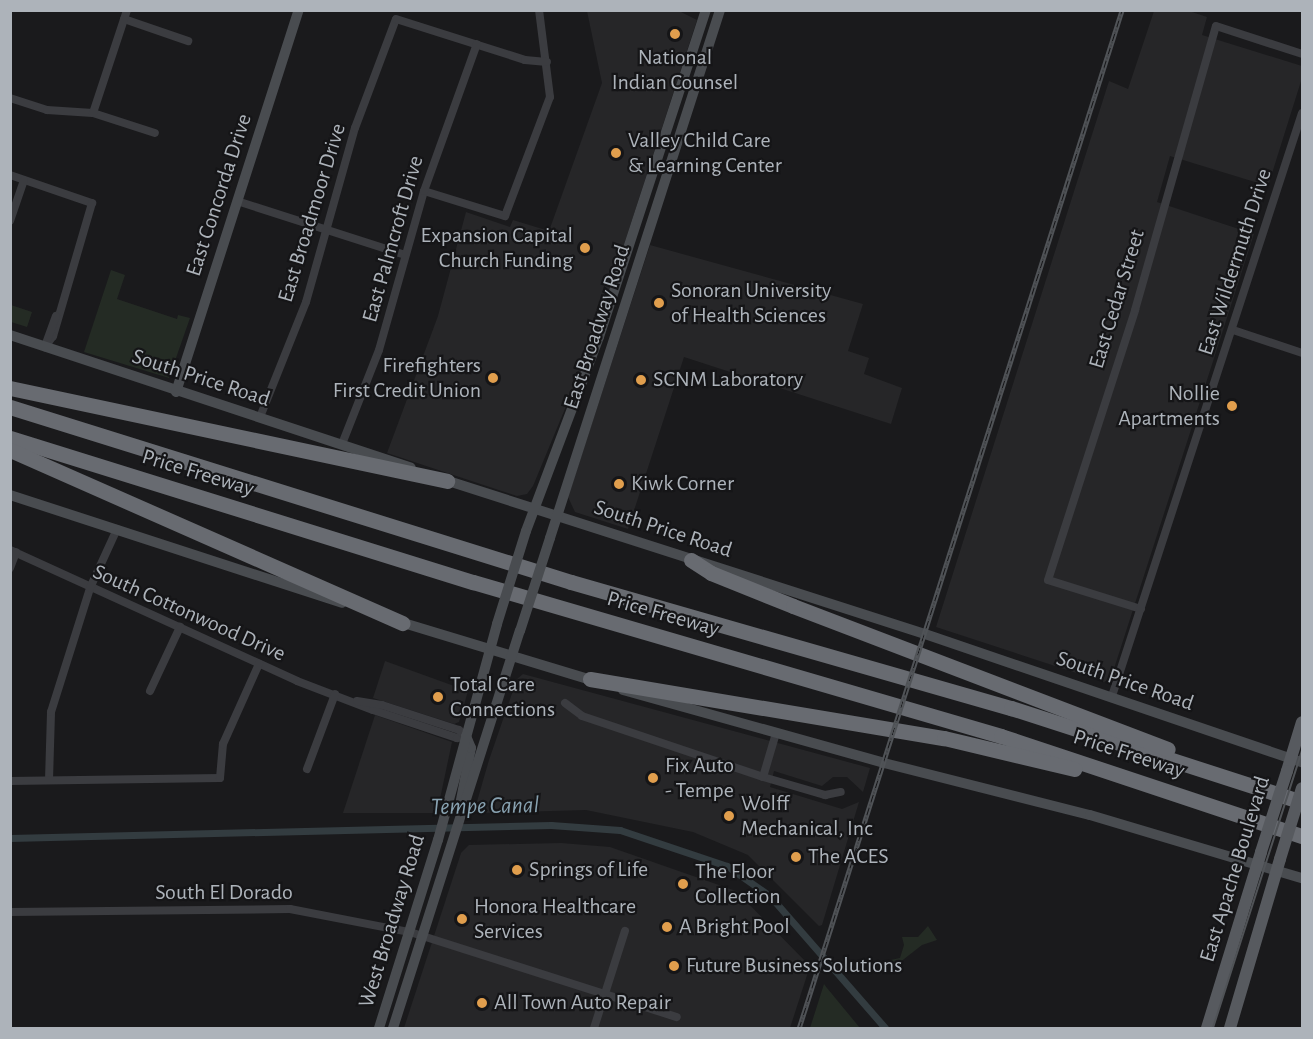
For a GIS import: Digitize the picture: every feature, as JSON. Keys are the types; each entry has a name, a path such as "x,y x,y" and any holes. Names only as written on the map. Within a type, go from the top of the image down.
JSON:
{"highway":[{"path":"10,388 447,481"},
{"name":"Price Freeway","path":"10,407 571,582 1011,708 1234,778 1302,802"},
{"name":"Price Freeway","path":"10,438 473,582 989,732 1176,792 1302,836"},
{"path":"10,450 403,623"},
{"path":"691,560 721,577 1035,700 1146,739 1234,778"},
{"path":"590,679 944,738 1131,787 1176,792"}],"main road":[{"name":"East Concorda Drive","path":"176,392 299,10"},
{"path":"703,11 719,14"},
{"name":"East Broadway Road","path":"489,651 534,508 599,337 703,11"},
{"name":"East Broadway Road","path":"512,657 719,14"},
{"path":"628,246 642,250"},
{"name":"South Price Road","path":"10,335 176,392 342,444 447,481 1112,696 1297,760"},
{"path":"599,337 612,342"},
{"path":"10,495 489,651 776,733 1259,858 1279,864 1302,878"},
{"name":"West Broadway Road","path":"379,1029 438,840 489,651"},
{"name":"West Broadway Road","path":"393,1029 512,657"},
{"name":"East Apache Boulevard","path":"1207,1029 1287,771 1297,760 1302,722"},
{"path":"461,817 462,789 471,748 466,736"},
{"name":"East Apache Boulevard","path":"1228,1029 1302,788"},
{"path":"1212,1015 1228,1029"}],"street":[{"path":"424,191 505,216 550,97 539,10"},
{"path":"93,113 125,15 188,40"},
{"name":"East Broadmoor Drive","path":"261,417 306,302 324,230 355,128 396,19 477,44"},
{"name":"East Cedar Street","path":"1141,609 1048,580 1135,310 1216,26 1302,54"},
{"path":"477,44 525,60 547,62"},
{"name":"East Palmcroft Drive","path":"342,444 379,350 424,191 477,44"},
{"path":"10,98 47,110 93,113 155,133"},
{"name":"East Wildermuth Drive","path":"1112,696 1302,113"},
{"path":"10,175 92,203 56,316 53,336 45,347"},
{"path":"10,221 24,180"},
{"path":"237,201 405,255"},
{"path":"1233,330 1302,354"},
{"path":"49,780 51,712 90,588 117,529"},
{"path":"10,568 13,551"},
{"name":"South Cottonwood Drive","path":"13,551 259,664 405,721 456,738 466,736"},
{"path":"150,691 180,627"},
{"path":"10,781 220,778 223,744 259,664"},
{"path":"307,769 335,694"},
{"name":"South Cottonwood Drive","path":"356,701 367,701 459,730 466,736"},
{"path":"565,703 582,716 763,777 825,795 841,792"},
{"path":"405,721 418,717"},
{"path":"763,777 776,733"},
{"name":"South El Dorado","path":"10,912 290,909 410,932 677,1017"},
{"path":"594,1029 625,931"}],"shaded area":[{"path":"587,11 679,11 697,20 591,346 533,486 527,494 517,496 387,453 438,316 466,212 510,227 513,220 549,231 602,83"},
{"path":"1154,11 1189,11 1207,17 1202,35 1302,66 1302,78 1268,186 1170,156 1157,202 1254,234 1111,678 1104,682 936,627 1109,81 1128,89"},
{"path":"650,245 863,304 848,351 869,358 864,374 902,388 891,424 684,357 628,529 575,512 568,497"},
{"path":"111,270 125,275 117,299 177,319 178,315 190,318 169,378 84,352"},
{"path":"11,305 32,312 27,327 11,322"},
{"path":"385,661 468,691 459,722 454,724 373,698"},
{"path":"523,674 870,768 863,792 847,777 833,777 822,786 774,771 770,787 842,809 859,802 822,925 819,926 748,855 693,832 586,810 481,813 476,805 489,760 517,679"},
{"path":"375,715 452,742 437,813 343,813"},
{"path":"561,843 610,847 736,891 810,966 790,1028 404,1028 461,853 469,845"},
{"path":"928,926 937,940 922,945 890,970 886,961 900,958 904,945 902,937 918,937"},
{"path":"824,984 827,988 860,1028 810,1028"}],"waterway":[{"name":"Tempe Canal","path":"10,838 551,825 620,830 727,866 770,896 885,1028"}],"tram line":[{"path":"1213,1028 1302,750"}],"railway":[{"path":"799,1028 1122,10"}],"place":[{"name":"National Indian Counsel","path":"675,34"},
{"name":"Valley Child Care & Learning Center","path":"616,153"},
{"name":"Expansion Capital Church Funding","path":"585,248"},
{"name":"Sonoran University of Health Sciences","path":"659,303"},
{"name":"Firefighters First Credit Union","path":"493,378"},
{"name":"SCNM Laboratory","path":"641,380"},
{"name":"Nollie Apartments","path":"1232,406"},
{"name":"Kiwk Corner","path":"619,484"},
{"name":"Total Care Connections","path":"438,697"},
{"name":"Fix Auto - Tempe","path":"653,778"},
{"name":"Wolff Mechanical, Inc","path":"729,816"},
{"name":"The ACES","path":"796,857"},
{"name":"Springs of Life","path":"517,870"},
{"name":"The Floor Collection","path":"683,884"},
{"name":"Honora Healthcare Services","path":"462,919"},
{"name":"A Bright Pool","path":"667,927"},
{"name":"Future Business Solutions","path":"674,966"},
{"name":"All Town Auto Repair","path":"482,1003"}]}
